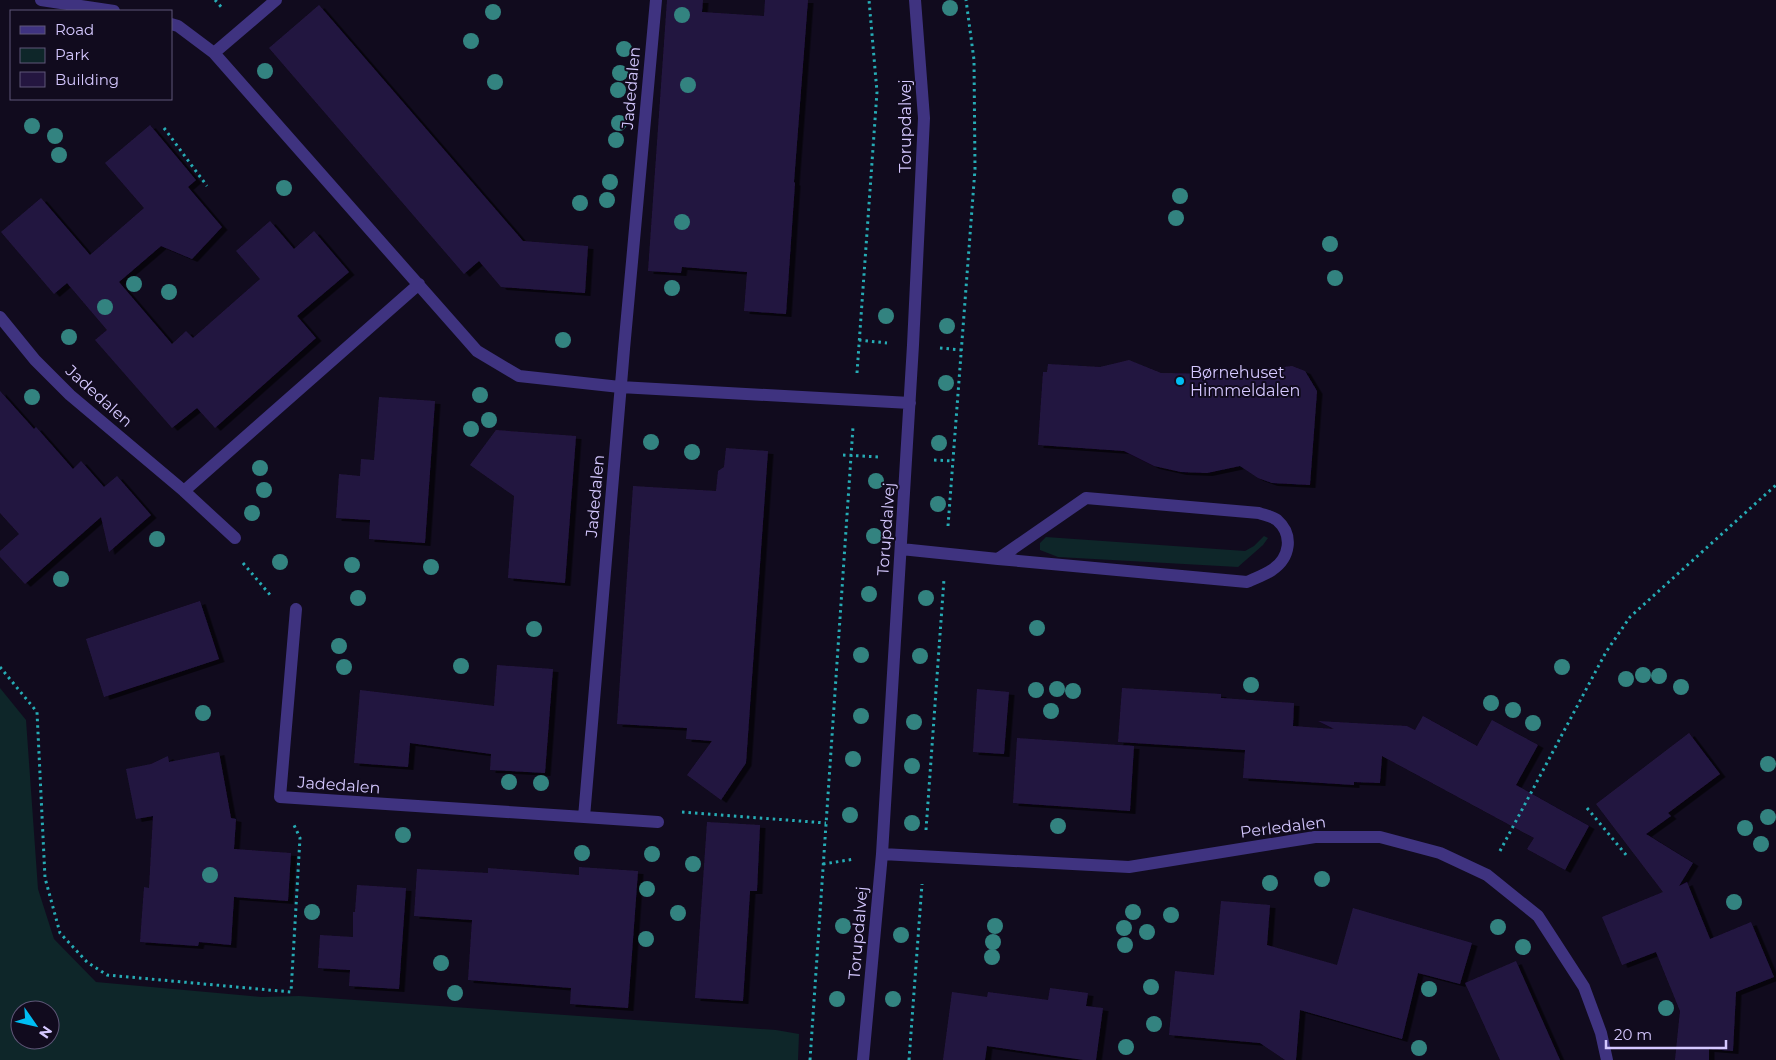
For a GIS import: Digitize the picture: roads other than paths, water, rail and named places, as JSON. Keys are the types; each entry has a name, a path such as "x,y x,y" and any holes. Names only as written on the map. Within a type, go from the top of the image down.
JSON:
{"street":[{"path":"42,0 107,10"},
{"path":"214,53 276,0"},
{"name":"Jadedalen","path":"584,817 620,387 656,0"},
{"name":"Torupdalvej","path":"863,1060 882,854 910,402 924,118 916,0"},
{"path":"172,24 178,26 214,53 477,351 519,376 620,387 910,402"},
{"path":"184,491 419,284"},
{"name":"Jadedalen","path":"0,317 36,360 70,395 184,491 235,538"},
{"path":"901,550 998,559 1247,582 1272,570 1285,558 1288,544 1284,529 1275,519 1259,513 1086,498 998,559"},
{"name":"Jadedalen","path":"296,609 280,797 658,822"},
{"name":"Perledalen","path":"882,854 1129,867 1315,837 1380,837 1440,853 1487,875 1538,916 1584,987 1601,1034 1607,1060"}],"place":[{"name":"Børnehuset Himmeldalen","path":"1180,381"}]}
